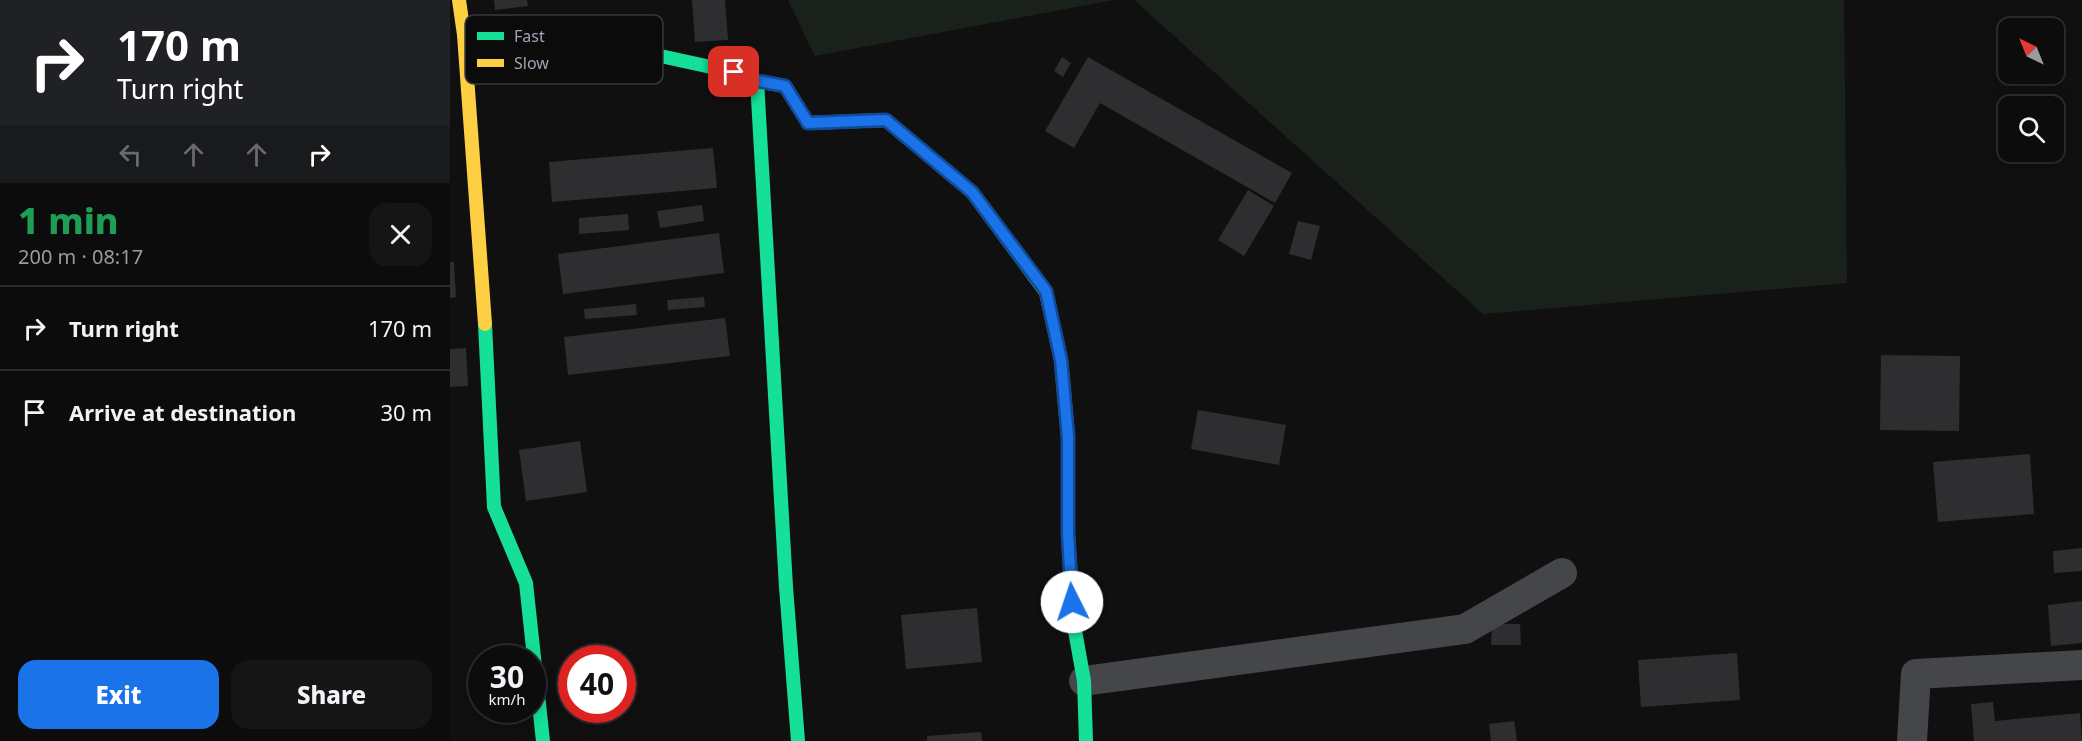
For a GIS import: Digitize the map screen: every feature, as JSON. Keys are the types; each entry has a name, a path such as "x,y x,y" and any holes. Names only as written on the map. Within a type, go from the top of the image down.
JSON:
{"street":[{"path":"459,0 465,49"},
{"path":"663,57 785,86 808,123 886,120 972,192 1046,291 1061,360 1068,437 1068,534 1074,625 1084,681 1086,741"},
{"path":"758,81 786,586 798,741"},
{"path":"467,84 484,318 494,507 526,583 543,741"},
{"path":"1084,681 1465,629 1562,573"},
{"path":"1912,741 1916,674 2082,665"}],"shaded area":[{"path":"788,0 1114,0 815,56"},
{"path":"1134,0 1844,0 1847,283 1483,314"}],"building":[{"path":"494,0 527,0 528,6 495,10"},
{"path":"692,0 725,0 728,40 695,42"},
{"path":"1062,57 1071,63 1063,77 1054,71"},
{"path":"1088,57 1292,173 1275,203 1100,103 1074,148 1045,131"},
{"path":"713,148 717,188 552,202 549,162"},
{"path":"1248,190 1274,206 1244,256 1218,240"},
{"path":"702,205 704,221 660,228 657,211"},
{"path":"628,214 629,230 579,234 579,218"},
{"path":"1298,221 1320,226 1311,260 1289,254"},
{"path":"719,233 724,273 563,294 558,254"},
{"path":"450,262 454,262 456,297 450,298"},
{"path":"704,297 705,307 668,310 667,300"},
{"path":"636,304 637,315 585,319 584,309"},
{"path":"725,318 730,356 568,375 564,337"},
{"path":"466,348 468,386 450,387 450,349"},
{"path":"1881,355 1960,356 1959,431 1880,430"},
{"path":"1198,410 1286,425 1279,465 1191,449"},
{"path":"580,441 587,492 526,501 519,450"},
{"path":"2030,454 2034,514 1938,522 1933,462"},
{"path":"2082,548 2082,571 2054,573 2053,551"},
{"path":"2082,601 2082,643 2051,646 2048,605"},
{"path":"977,608 982,662 906,669 901,615"},
{"path":"1492,624 1520,624 1521,645 1491,645"},
{"path":"1737,653 1740,700 1641,707 1638,660"},
{"path":"1993,702 1995,721 2080,713 2082,741 1974,741 1971,704"},
{"path":"1514,721 1517,741 1491,741 1489,724"},
{"path":"981,732 982,741 927,741 927,736"}],"traffic: fast":[{"path":"663,57 785,86 808,123 886,120 972,192 1034,276"},
{"path":"757,81 786,587 798,741"},
{"path":"485,324 494,507 526,583 543,741"},
{"path":"1068,469 1068,534 1074,625 1084,681 1086,741"}],"traffic: slow":[{"path":"459,0 465,49"},
{"path":"468,84 485,324"},
{"path":"1034,276 1046,292 1061,360 1068,437 1068,469"}],"route":[{"path":"734,72 758,81 785,86 808,123 886,120 972,192 1046,291 1061,360 1068,437 1068,534 1072,602"}]}
